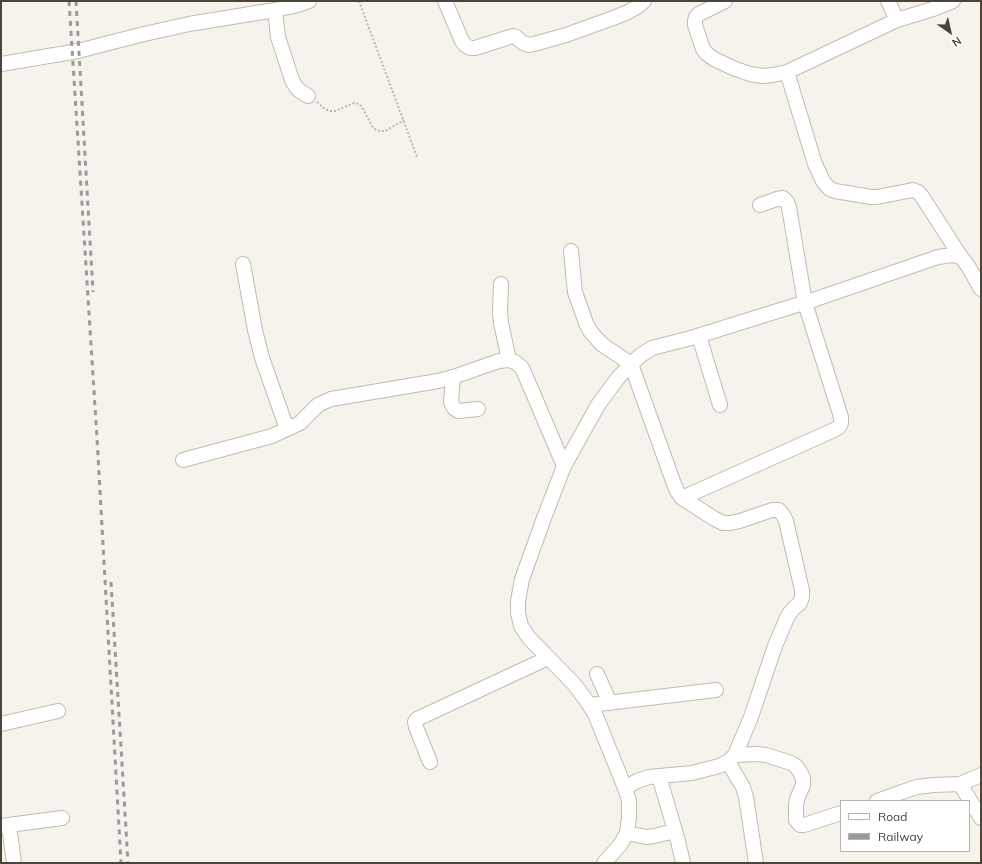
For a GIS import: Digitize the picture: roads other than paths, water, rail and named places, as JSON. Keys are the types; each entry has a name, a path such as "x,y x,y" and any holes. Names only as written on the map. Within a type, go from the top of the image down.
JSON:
{"street":[{"path":"1,64 78,50 189,24 275,10 309,1"},
{"path":"445,1 462,41 470,48 475,48 513,36 529,45 534,44 616,17 638,7 644,1"},
{"path":"725,1 696,17 695,25 703,49 714,59 733,68 750,74 762,76 787,72 897,20 953,1"},
{"path":"888,1 897,20"},
{"path":"275,10 278,36 292,80 300,92 308,96"},
{"path":"787,72 815,164 827,186 835,190 871,197 913,190 918,192 968,266 981,289"},
{"path":"682,498 834,430 839,427 841,423 841,417 805,303 789,207 783,198 760,205"},
{"path":"571,251 575,292 590,331 603,344 631,364 674,484 682,498 714,519 723,523 740,521 772,510 779,510 786,521 802,590 802,597 800,603 789,614 786,620 775,646 751,717 731,758 746,797 756,863"},
{"path":"610,860 627,833 629,801 625,788 590,705 574,684 529,638 521,626 518,613 518,600 522,579 564,466 598,405 618,378 631,364 652,348 699,336 805,303 938,257 952,255 961,257"},
{"path":"243,264 255,330 262,358 287,430"},
{"path":"500,284 501,323 509,360"},
{"path":"699,336 720,405"},
{"path":"183,460 272,436 287,430 300,423 318,405 331,399 438,381 499,361 509,360 515,362 522,368 564,466"},
{"path":"453,377 451,402 454,408 458,411 478,409"},
{"path":"430,762 416,727 415,722 417,719 548,658"},
{"path":"597,674 610,703"},
{"path":"590,705 716,690"},
{"path":"1,724 58,711"},
{"path":"625,788 637,781 659,776 692,773 719,766 731,758 756,754 766,755 796,766 803,778 803,785 796,805 796,820 800,825 840,813"},
{"path":"880,800 917,787 960,784 981,775"},
{"path":"659,776 683,863"},
{"path":"960,784 970,800"},
{"path":"970,800 981,818"},
{"path":"14,863 5,825 62,818"},
{"path":"627,833 646,837 675,831"}],"railway":[{"path":"69,1 97,438 121,863"},
{"path":"76,1 93,292"},
{"path":"111,582 128,863"}]}
